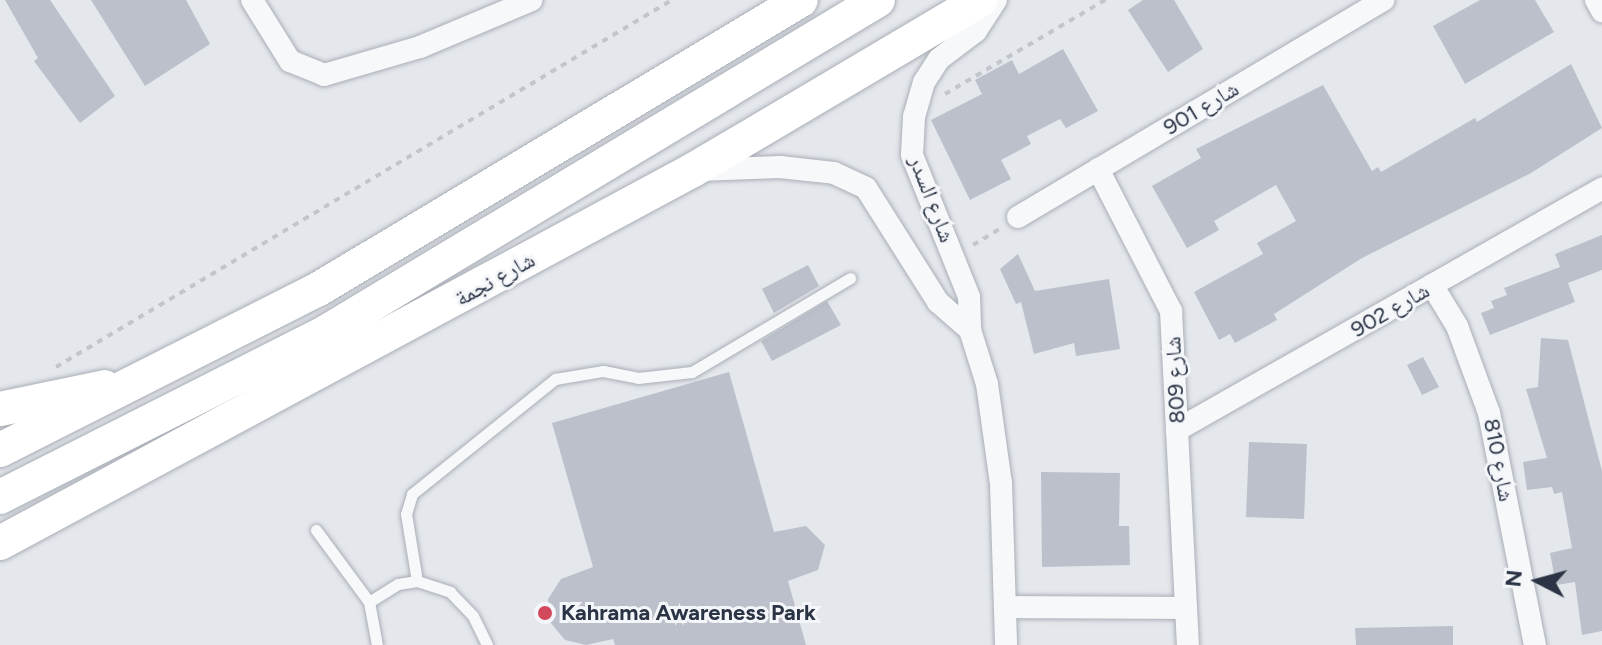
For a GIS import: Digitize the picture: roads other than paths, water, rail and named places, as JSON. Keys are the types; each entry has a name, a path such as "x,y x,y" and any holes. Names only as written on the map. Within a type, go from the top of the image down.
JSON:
{"main road":[{"path":"0,450 137,384 317,290 801,0"},
{"path":"0,497 326,332 878,0"},
{"name":"شارع نجمة","path":"0,543 693,170 981,0"},
{"path":"0,409 137,384"},
{"path":"0,567 60,512"}],"street":[{"path":"252,0 290,61 324,75 420,47 532,0"},
{"name":"شارع السدر","path":"996,0 976,31 939,59 914,117 912,155 969,297 970,330 994,431 1006,645"},
{"name":"شارع 901","path":"1018,217 1383,0"},
{"path":"1596,0 1602,11"},
{"name":"شارع السدر","path":"693,170 780,167 834,173 866,188 938,302 970,330"},
{"name":"شارع 809","path":"1098,169 1171,311 1188,645"},
{"name":"شارع 902","path":"1177,430 1602,189"},
{"name":"شارع 810","path":"1432,285 1457,326 1489,413 1535,645"},
{"path":"1005,607 1186,608"}],"lane":[{"path":"417,581 406,514 412,494 555,379 603,371 638,378 692,372 850,278"},
{"path":"316,530 369,602 377,645"},
{"path":"369,602 398,584 417,581 450,592 473,616 487,645"}],"place":[{"name":"Kahrama Awareness Park","path":"545,613"}]}
